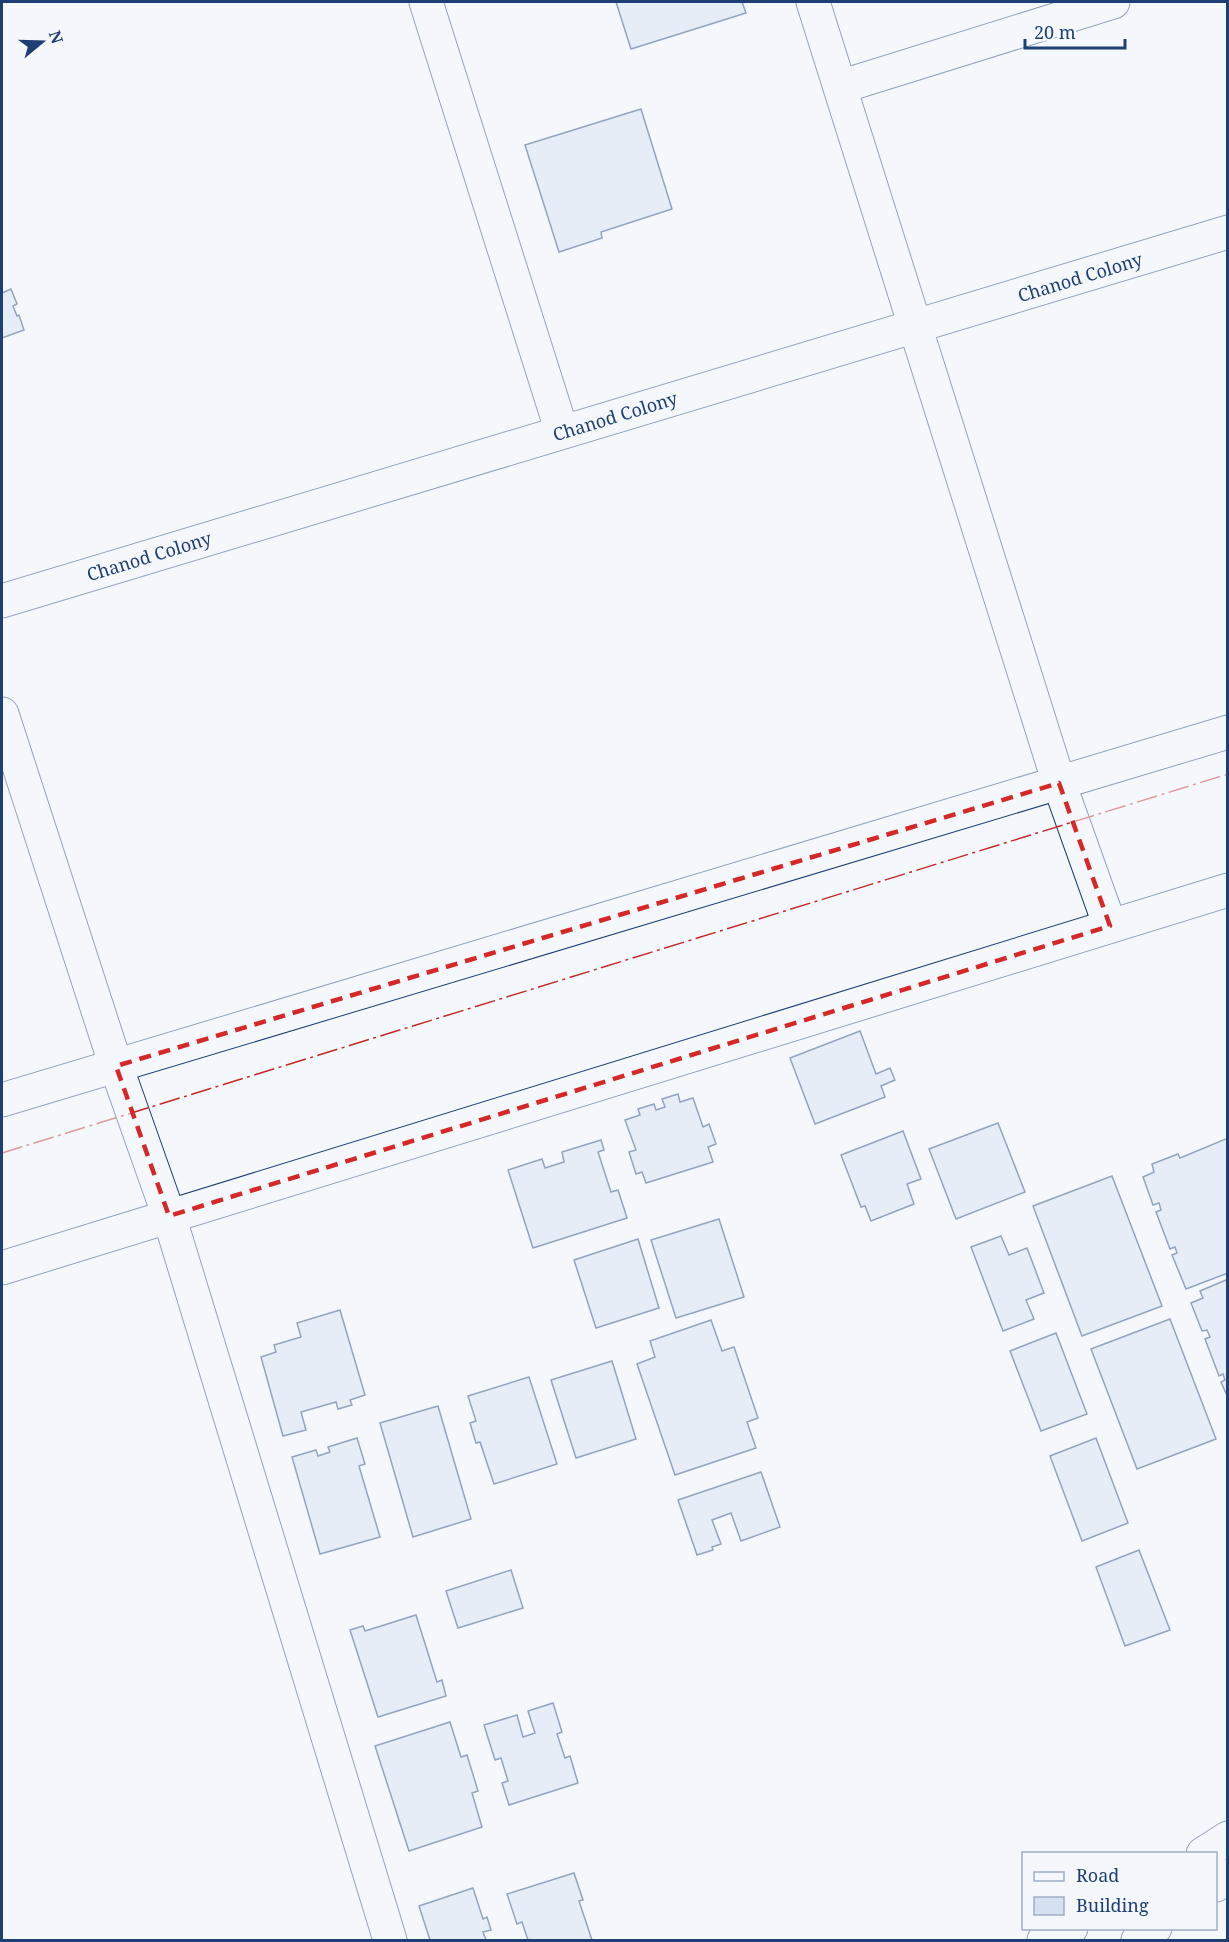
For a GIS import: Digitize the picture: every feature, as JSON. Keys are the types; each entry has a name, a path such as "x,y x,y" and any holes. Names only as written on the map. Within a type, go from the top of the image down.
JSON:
{"street":[{"path":"426,2 562,432"},
{"path":"813,2 1059,783 1110,926"},
{"path":"840,87 1113,2"},
{"name":"Chanod Colony","path":"2,600 1227,232"},
{"path":"2,714 116,1066 169,1216 390,1941"},
{"path":"2,1100 1227,732"},
{"path":"2,1268 1227,890"},
{"path":"1206,1852 1227,1838"},
{"path":"1044,1941 1069,1930"},
{"path":"1138,1941 1154,1930"}],"highlighted area":[{"path":"1059,783 1110,926 169,1216 116,1066"}],"building":[{"path":"616,2 742,2 746,13 631,49"},
{"path":"641,109 672,209 601,232 602,238 559,252 525,145"},
{"path":"11,289 17,304 13,306 24,330 2,338 2,293"},
{"path":"860,1031 876,1074 890,1068 895,1080 881,1086 885,1097 815,1124 790,1058"},
{"path":"678,1094 680,1102 693,1098 703,1127 709,1124 716,1144 708,1147 713,1162 646,1183 642,1172 636,1174 629,1152 636,1150 625,1120 640,1115 638,1109 654,1104 656,1110 665,1107 662,1099"},
{"path":"998,1123 1025,1192 956,1219 929,1149"},
{"path":"903,1131 921,1179 907,1184 914,1204 871,1221 865,1206 861,1207 841,1155"},
{"path":"1228,1138 1228,1273 1186,1289 1172,1255 1177,1253 1175,1247 1170,1249 1156,1212 1161,1210 1159,1203 1153,1205 1143,1177 1154,1172 1152,1164 1178,1154 1180,1158"},
{"path":"601,1140 604,1150 598,1152 611,1192 618,1190 627,1218 533,1248 508,1170 542,1159 545,1168 564,1162 562,1152"},
{"path":"1112,1176 1162,1306 1082,1336 1033,1206"},
{"path":"719,1219 744,1297 676,1318 651,1240"},
{"path":"1001,1236 1009,1255 1027,1248 1044,1293 1026,1300 1034,1319 1003,1331 971,1247"},
{"path":"638,1239 659,1308 596,1328 574,1260"},
{"path":"1226,1280 1228,1283 1228,1398 1221,1382 1225,1380 1223,1374 1219,1376 1205,1339 1210,1337 1207,1330 1202,1331 1191,1303 1203,1298 1200,1291"},
{"path":"340,1310 365,1395 350,1400 352,1405 338,1409 336,1402 301,1412 306,1430 283,1436 261,1357 276,1352 274,1345 301,1337 297,1323"},
{"path":"1170,1319 1216,1439 1137,1469 1091,1349"},
{"path":"711,1320 722,1351 734,1347 758,1418 747,1422 756,1448 675,1475 637,1364 655,1357 650,1341"},
{"path":"1056,1333 1087,1414 1041,1431 1010,1351"},
{"path":"612,1361 636,1439 576,1458 551,1380"},
{"path":"529,1377 557,1464 494,1484 480,1442 476,1443 470,1423 476,1421 468,1396"},
{"path":"438,1406 471,1519 413,1537 380,1423"},
{"path":"357,1438 365,1464 359,1466 380,1537 320,1554 292,1457 316,1450 318,1456 330,1452 328,1447"},
{"path":"1096,1438 1128,1523 1082,1541 1050,1456"},
{"path":"761,1472 780,1527 741,1541 731,1513 712,1520 721,1544 712,1547 713,1550 697,1555 678,1500"},
{"path":"1139,1550 1170,1630 1125,1646 1096,1567"},
{"path":"511,1570 523,1608 458,1628 446,1591"},
{"path":"416,1615 437,1682 442,1680 446,1696 378,1717 350,1630 363,1626 365,1631"},
{"path":"553,1703 562,1732 557,1734 565,1758 570,1756 578,1783 509,1805 502,1783 508,1781 501,1758 495,1760 484,1725 517,1715 523,1737 535,1733 528,1711"},
{"path":"450,1722 461,1757 467,1755 478,1791 472,1793 482,1827 409,1851 375,1746"},
{"path":"574,1873 583,1900 579,1901 592,1940 528,1940 522,1922 517,1924 507,1894"},
{"path":"473,1888 483,1919 487,1917 491,1930 483,1932 486,1940 430,1940 419,1906"}],"power":[{"path":"2,1153 1228,774"}]}
